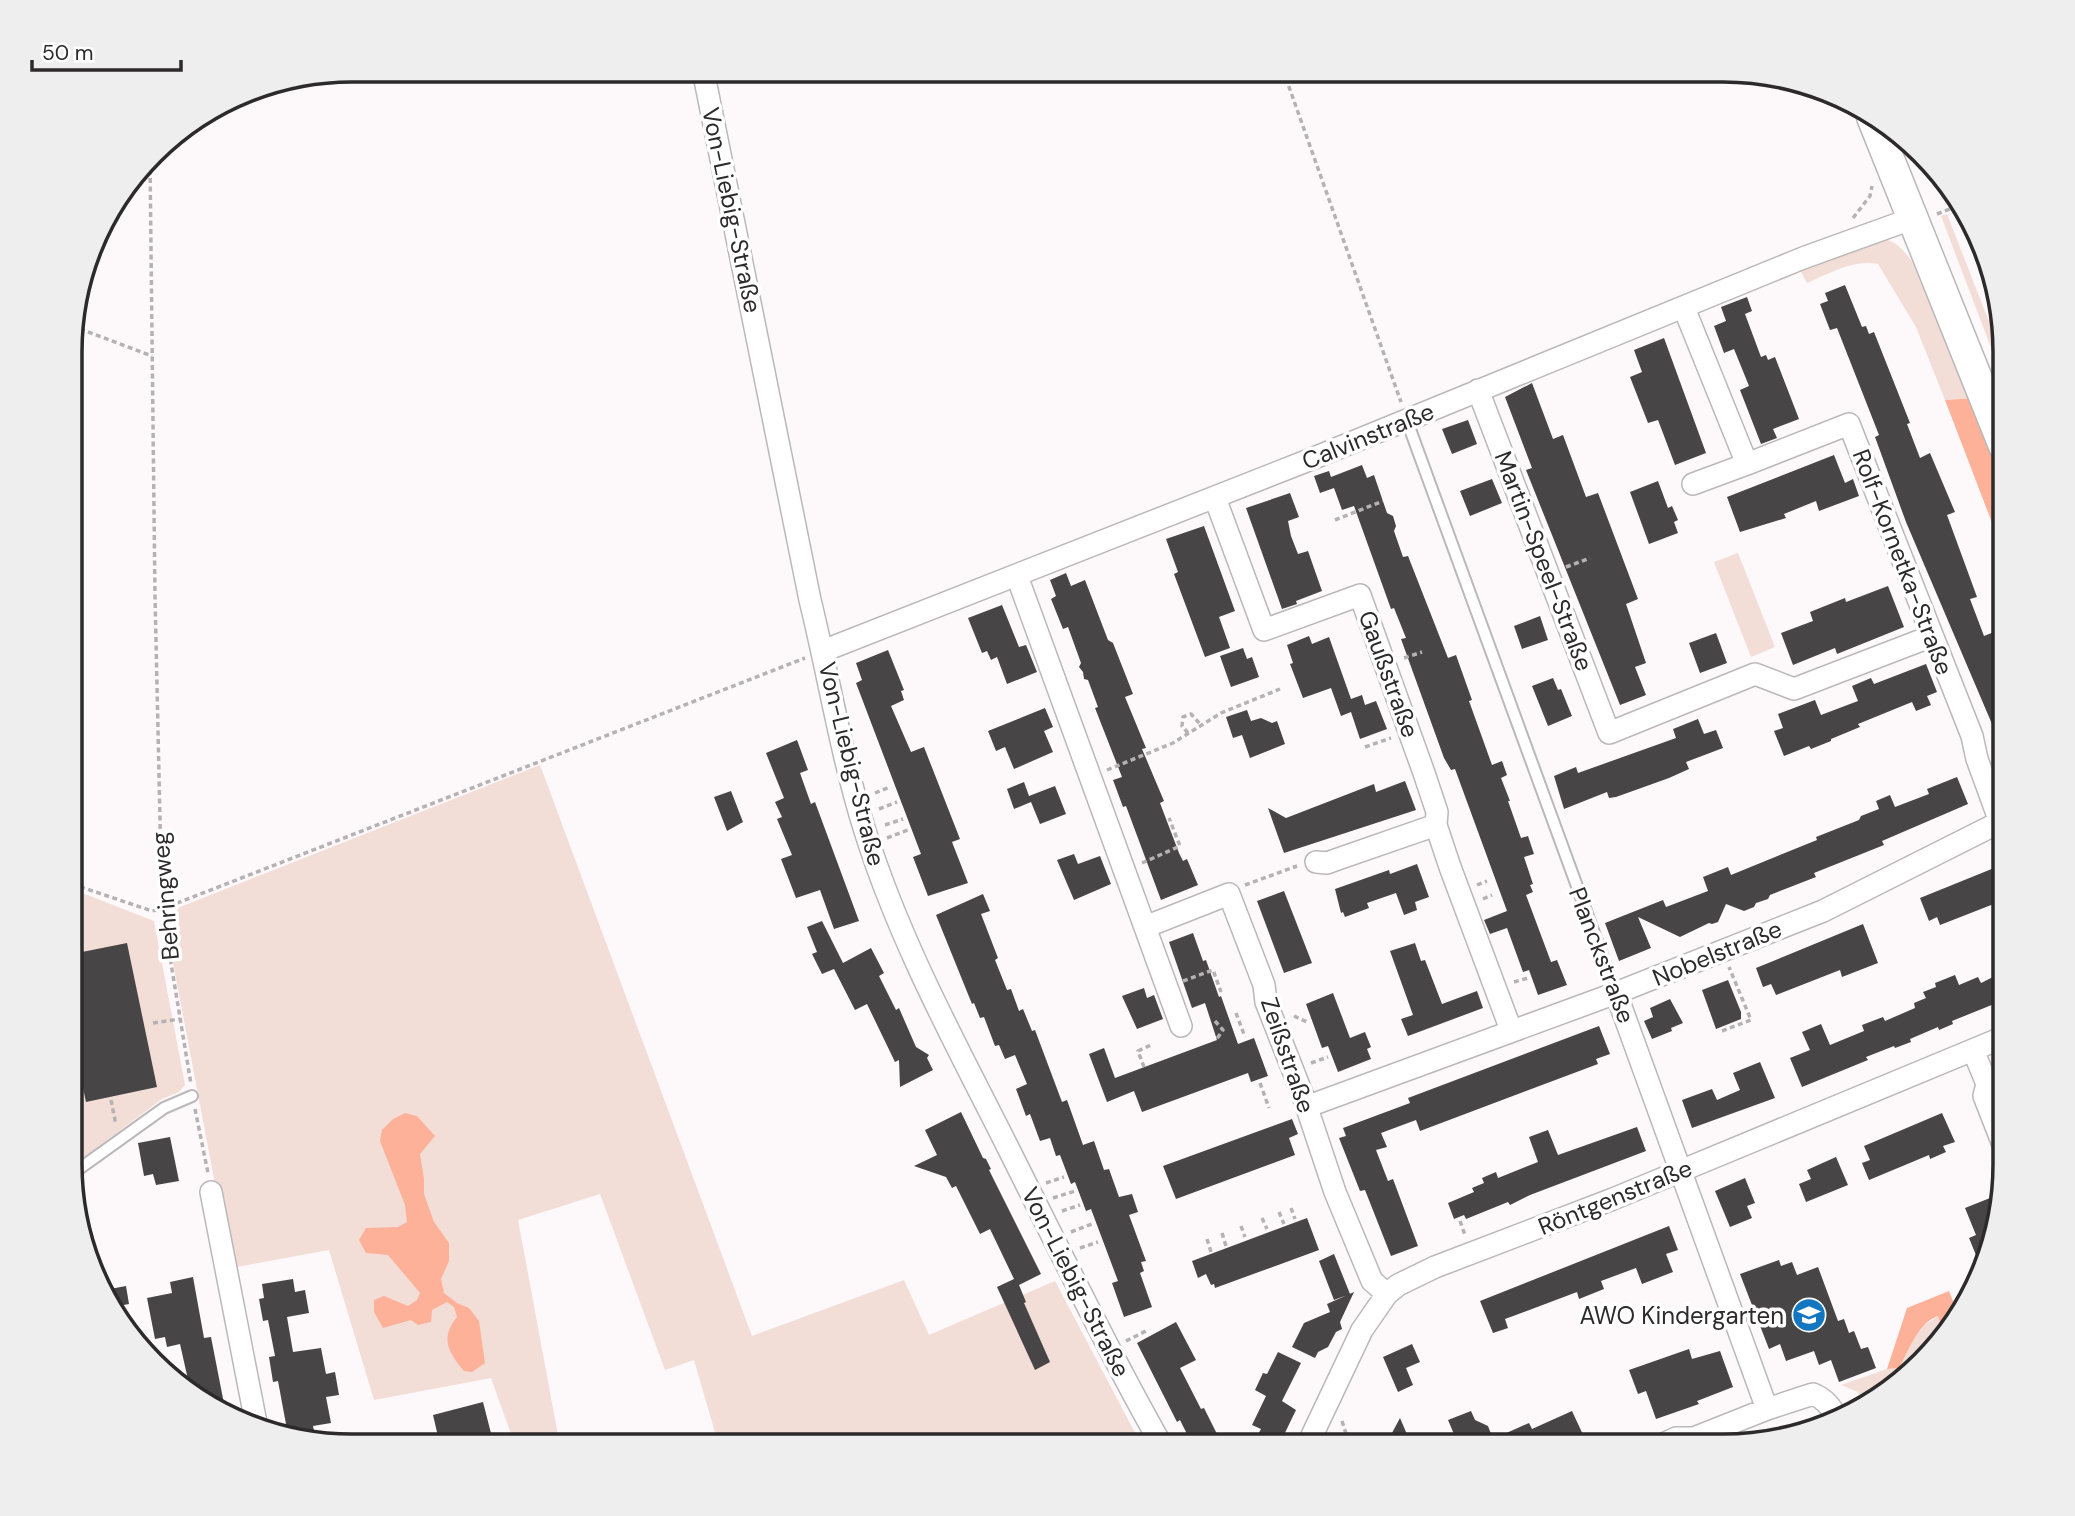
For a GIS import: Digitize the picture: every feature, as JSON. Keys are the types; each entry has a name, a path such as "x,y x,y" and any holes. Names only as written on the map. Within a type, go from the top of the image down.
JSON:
{"main road":[{"path":"1878,131 1891,165 1923,217 1993,415"}],"street":[{"name":"Von-Liebig-Straße","path":"705,82 810,600 836,721 865,832 904,932 941,1013 1074,1282 1156,1434"},
{"name":"Calvinstraße","path":"823,651 1215,498 1804,258 1923,217"},
{"path":"1684,308 1747,464 1693,484"},
{"name":"Martin-Speel-Straße","path":"1478,390 1609,733 1755,674 1794,689 1932,636"},
{"name":"Rolf-Kornetka-Straße","path":"1747,464 1849,424 1972,736 1977,759 1993,801"},
{"name":"Gaußstraße","path":"1215,498 1264,629 1360,595 1437,812 1436,825 1511,1030"},
{"path":"1017,576 1181,1026"},
{"path":"1316,862 1327,863 1436,825"},
{"name":"Nobelstraße","path":"1306,1107 1616,993 1824,911 1993,829"},
{"path":"1144,927 1229,894"},
{"name":"Zeißstraße","path":"1229,894 1264,985 1266,1002 1335,1192 1372,1281 1387,1294"},
{"name":"Planckstraße","path":"1616,993 1767,1409"},
{"name":"Röntgenstraße","path":"1313,1434 1362,1330 1387,1294 1398,1285 1435,1267 1602,1204 1993,1042"},
{"path":"1973,1050 1987,1084 1984,1096 1993,1119"},
{"path":"211,1192 254,1415"},
{"path":"1704,1434 1813,1394 1821,1398 1832,1410"}],"lane":[{"name":"Planckstraße","path":"1407,421 1616,993"},
{"path":"82,1167 164,1108 192,1096"}],"path":[{"path":"1287,82 1407,421"},
{"path":"1850,220 1861,211 1870,196 1873,173 1891,165"},
{"name":"Behringweg","path":"150,173 162,909 192,1096 211,1192"},
{"path":"1923,217 1951,208"},
{"path":"84,330 152,356"},
{"path":"1335,520 1383,501"},
{"path":"1549,574 1590,558"},
{"path":"82,887 152,911 162,909 823,651"},
{"path":"1089,777 1173,743 1221,713 1280,690"},
{"path":"1188,733 1182,726 1183,717 1191,714 1201,725"},
{"path":"1365,747 1409,731"},
{"path":"1124,870 1180,846 1169,818"},
{"path":"1229,894 1232,890 1312,860 1316,862"},
{"path":"1722,1031 1751,1020 1723,950"},
{"path":"1167,987 1213,970 1221,992"},
{"path":"1236,1013 1245,1037"},
{"path":"153,1023 180,1019"},
{"path":"1215,1021 1223,1030 1216,1040"},
{"path":"1144,1068 1138,1051 1153,1044"},
{"path":"1260,1083 1269,1108"},
{"path":"111,1100 118,1141"},
{"path":"1291,1208 1295,1219"},
{"path":"1279,1212 1284,1224"},
{"path":"1262,1219 1267,1229"},
{"path":"1241,1226 1245,1237"},
{"path":"1222,1233 1226,1246"},
{"path":"1207,1239 1211,1252"},
{"path":"1342,1417 1346,1434"}],"shaded area":[{"path":"1947,214 1991,327 1993,353 1941,216"},
{"path":"1877,237 1897,245 1911,260 1975,398 1945,400 1916,327 1878,264 1851,265 1807,283 1800,270"},
{"path":"1975,398 1993,446 1993,525 1945,400"},
{"path":"1738,553 1775,647 1751,657 1714,562"},
{"path":"540,765 752,1336 904,1280 929,1335 1055,1281 1136,1434 716,1434 694,1360 665,1370 600,1194 518,1220 558,1434 511,1434 491,1378 374,1400 329,1250 231,1268 167,931 171,916 180,907"},
{"path":"82,893 154,921 185,1085 179,1092 162,1099 82,1159"},
{"path":"405,1113 417,1116 435,1136 420,1154 424,1194 434,1222 449,1243 449,1261 441,1279 444,1293 469,1308 479,1321 485,1363 472,1372 464,1371 450,1351 449,1332 457,1317 454,1307 447,1302 432,1310 431,1322 418,1325 411,1320 383,1328 374,1312 374,1300 384,1296 408,1306 417,1300 420,1293 388,1255 366,1253 359,1240 366,1228 398,1227 407,1222 405,1205 380,1141 382,1130 393,1119"},
{"path":"1949,1291 1954,1304 1940,1324 1938,1316 1925,1325 1899,1368 1887,1369 1907,1308"},
{"path":"1938,1316 1940,1324 1926,1342 1887,1378 1860,1397 1858,1392 1841,1385 1892,1369 1923,1326"}],"building":[{"path":"1845,285 1862,327 1866,326 1869,334 1874,332 1910,423 1907,424 1920,458 1930,453 1955,512 1947,515 1977,597 1970,599 1984,636 1993,632 1993,724 1906,522 1875,437 1879,435 1837,328 1830,330 1820,304 1828,301 1825,293"},
{"path":"1747,297 1752,311 1745,314 1761,357 1766,355 1768,360 1775,357 1799,419 1773,429 1777,438 1761,444 1740,390 1749,386 1734,349 1724,353 1714,326 1726,321 1721,307"},
{"path":"1664,338 1706,453 1675,465 1658,420 1648,423 1630,377 1642,372 1634,350"},
{"path":"1532,383 1553,439 1563,435 1586,497 1598,493 1638,599 1626,604 1646,663 1635,667 1646,695 1620,705 1526,470 1532,468 1505,397"},
{"path":"1468,420 1477,444 1452,454 1442,429"},
{"path":"1834,455 1845,483 1853,479 1859,496 1819,511 1816,501 1784,514 1786,518 1740,532 1727,497"},
{"path":"1362,465 1367,478 1374,475 1387,513 1393,516 1396,526 1394,531 1403,557 1408,556 1448,658 1456,655 1492,765 1502,761 1507,775 1501,778 1508,801 1521,838 1528,836 1534,854 1524,857 1533,884 1530,885 1533,892 1526,895 1551,962 1557,960 1567,985 1538,995 1529,970 1523,972 1507,928 1490,934 1484,920 1507,911 1455,769 1451,770 1444,758 1401,639 1406,638 1394,608 1391,609 1354,506 1342,510 1334,488 1320,493 1314,476 1329,471 1331,477"},
{"path":"1492,479 1502,503 1470,516 1460,491"},
{"path":"1658,481 1668,508 1672,506 1678,520 1674,522 1678,533 1649,544 1630,492"},
{"path":"1290,493 1299,517 1288,521 1291,536 1298,554 1308,551 1322,591 1282,609 1246,508"},
{"path":"1204,526 1235,611 1219,617 1230,648 1205,657 1174,574 1178,572 1166,539"},
{"path":"1066,573 1071,586 1085,580 1108,640 1113,643 1133,694 1125,697 1146,748 1142,749 1164,801 1160,803 1179,853 1183,861 1187,859 1198,885 1161,900 1126,806 1123,807 1113,780 1122,777 1095,708 1098,707 1088,680 1084,679 1079,667 1081,663 1068,627 1063,629 1051,599 1056,596 1050,580"},
{"path":"1888,586 1904,627 1837,654 1835,648 1793,665 1781,633 1813,621 1810,612 1845,598 1846,602"},
{"path":"1002,605 1019,647 1026,645 1037,672 1007,684 997,657 991,660 987,651 982,653 968,618"},
{"path":"1540,616 1548,640 1522,649 1514,626"},
{"path":"1716,633 1727,663 1700,673 1689,643"},
{"path":"1309,636 1312,644 1329,637 1351,699 1362,695 1365,705 1376,701 1387,729 1360,739 1351,712 1341,716 1331,688 1303,698 1290,664 1293,663 1287,645"},
{"path":"1243,648 1247,659 1252,657 1259,677 1231,687 1220,656"},
{"path":"888,650 904,690 901,691 904,700 891,706 911,752 924,747 960,839 952,842 968,883 928,896 913,857 921,854 856,683 862,680 856,663"},
{"path":"1926,664 1937,692 1927,696 1931,705 1916,711 1912,702 1858,724 1860,727 1831,741 1784,756 1774,731 1783,728 1778,714 1815,700 1821,715 1858,701 1852,686 1871,678 1874,684"},
{"path":"1553,678 1558,690 1561,689 1572,716 1548,726 1532,686"},
{"path":"1045,708 1053,727 1044,731 1053,752 1014,769 1005,747 996,751 988,731"},
{"path":"1247,710 1251,721 1261,718 1272,723 1277,721 1285,744 1250,758 1242,735 1233,738 1226,717"},
{"path":"1698,719 1704,734 1716,730 1723,748 1686,762 1689,769 1669,778 1616,797 1609,798 1607,792 1564,809 1554,776 1576,767 1578,773 1676,738 1673,729"},
{"path":"797,740 808,770 800,773 811,804 815,802 859,921 834,929 820,890 796,898 781,859 792,855 777,819 782,817 775,802 784,798 766,753"},
{"path":"1957,777 1968,804 1882,841 1884,845 1814,873 1816,877 1770,895 1754,907 1744,911 1726,904 1718,922 1709,923 1680,937 1638,917 1651,948 1619,961 1605,923 1663,900 1666,907 1708,891 1703,877 1728,867 1731,875 1859,820 1861,816 1879,809 1876,801 1890,795 1895,807 1929,794 1927,789"},
{"path":"1405,781 1416,810 1284,853 1268,808 1286,818 1374,784 1376,792"},
{"path":"1024,782 1029,796 1055,786 1066,814 1040,824 1031,802 1014,809 1007,789"},
{"path":"731,791 743,822 727,831 714,797"},
{"path":"1074,854 1078,864 1100,856 1111,884 1074,900 1057,860"},
{"path":"1417,864 1429,897 1415,902 1417,910 1404,915 1396,893 1367,903 1369,908 1345,917 1343,912 1341,913 1335,889 1389,870 1390,874"},
{"path":"1993,868 1993,904 1940,925 1937,917 1929,921 1920,898"},
{"path":"1284,891 1312,963 1284,973 1257,901"},
{"path":"983,894 990,911 981,914 998,958 995,960 1007,990 1011,989 1019,1011 1023,1009 1032,1031 1035,1030 1062,1102 1067,1100 1083,1145 1094,1141 1104,1170 1109,1169 1119,1197 1132,1194 1138,1212 1129,1215 1146,1261 1141,1262 1144,1271 1140,1273 1152,1307 1124,1317 1112,1283 1118,1281 1091,1209 1086,1211 1075,1182 1071,1184 1050,1138 1040,1141 1030,1114 1026,1116 1016,1089 1027,1084 1015,1055 1005,1059 999,1045 995,1046 984,1017 980,1018 974,1003 972,1004 936,915"},
{"path":"822,921 843,963 871,948 884,973 879,976 896,1010 899,1008 916,1047 929,1055 927,1058 933,1070 900,1087 899,1060 895,1062 867,1004 855,1010 834,969 822,974 812,954 817,952 807,927"},
{"path":"1863,924 1878,963 1842,977 1840,970 1776,995 1771,984 1763,987 1756,968"},
{"path":"1193,933 1219,997 1221,996 1238,1044 1254,1038 1268,1076 1251,1082 1248,1073 1142,1112 1134,1091 1107,1102 1089,1054 1104,1048 1115,1078 1217,1040 1205,1003 1192,1008 1169,942"},
{"path":"127,943 157,1087 86,1102 82,1083 82,952"},
{"path":"1415,943 1421,961 1425,960 1442,1004 1477,991 1483,1008 1408,1036 1401,1019 1413,1015 1390,951"},
{"path":"1955,975 1959,985 1978,977 1981,983 1993,977 1993,1004 1952,1021 1953,1024 1939,1030 1938,1027 1910,1039 1911,1042 1866,1057 1868,1060 1802,1087 1790,1058 1810,1050 1802,1032 1821,1024 1830,1045 1864,1031 1862,1025 1883,1017 1885,1021 1915,1008 1914,1003 1926,998 1923,992 1936,987 1935,983"},
{"path":"1728,980 1741,1012 1741,1019 1716,1029 1702,990"},
{"path":"1144,988 1147,998 1154,995 1163,1019 1137,1029 1122,996"},
{"path":"1333,993 1350,1038 1365,1032 1371,1047 1367,1049 1371,1059 1338,1072 1328,1046 1322,1048 1306,1004"},
{"path":"1670,999 1683,1023 1652,1039 1644,1021 1653,1017 1650,1008"},
{"path":"1599,1026 1610,1054 1596,1059 1598,1064 1420,1131 1416,1120 1381,1133 1387,1147 1376,1150 1388,1181 1393,1179 1418,1246 1391,1256 1365,1190 1360,1191 1339,1138 1346,1136 1343,1128 1410,1103 1408,1098"},
{"path":"1760,1062 1775,1098 1692,1128 1682,1100 1712,1089 1717,1100 1740,1090 1733,1073"},
{"path":"961,1112 1041,1274 1019,1285 1050,1362 1035,1370 997,1287 1014,1279 990,1229 980,1234 956,1186 952,1188 946,1177 914,1166 937,1155 925,1130"},
{"path":"1942,1113 1955,1142 1943,1146 1946,1152 1930,1159 1929,1155 1869,1180 1862,1163 1870,1160 1864,1146"},
{"path":"1292,1119 1298,1134 1289,1138 1295,1155 1176,1199 1163,1166"},
{"path":"1637,1127 1646,1151 1510,1205 1508,1202 1466,1219 1464,1215 1454,1219 1448,1203 1474,1192 1472,1188 1484,1183 1482,1178 1496,1172 1498,1178 1538,1162 1529,1137 1548,1130 1558,1155"},
{"path":"170,1137 179,1181 156,1185 153,1174 144,1176 138,1143"},
{"path":"1836,1157 1848,1185 1806,1202 1799,1184 1811,1179 1807,1170"},
{"path":"1745,1178 1755,1203 1747,1206 1752,1218 1730,1227 1715,1191"},
{"path":"1990,1198 1984,1233 1976,1255 1969,1238 1976,1235 1965,1208"},
{"path":"1307,1218 1319,1250 1215,1288 1206,1274 1198,1278 1192,1261"},
{"path":"1669,1226 1678,1250 1666,1254 1673,1272 1642,1284 1636,1268 1601,1281 1604,1289 1579,1299 1577,1292 1505,1319 1508,1328 1493,1333 1480,1301"},
{"path":"1334,1254 1350,1294 1334,1300 1319,1261"},
{"name":"AWO Kindergarten","path":"1779,1260 1781,1266 1792,1262 1797,1275 1818,1267 1838,1321 1844,1319 1849,1333 1854,1331 1861,1349 1868,1347 1876,1368 1839,1382 1831,1360 1819,1365 1814,1351 1786,1361 1780,1344 1769,1349 1740,1274"},
{"path":"193,1277 204,1338 211,1337 224,1401 188,1378 180,1344 167,1347 165,1337 155,1339 147,1298 172,1293 170,1282"},
{"path":"293,1279 295,1292 305,1290 309,1313 287,1317 293,1352 321,1348 326,1374 335,1372 339,1395 326,1397 331,1423 313,1426 314,1431 286,1426 278,1381 273,1382 269,1357 275,1356 268,1320 263,1321 259,1299 264,1298 262,1284"},
{"path":"126,1286 129,1304 122,1305 113,1288"},
{"path":"1354,1292 1340,1322 1342,1329 1336,1332 1328,1347 1318,1352 1315,1358 1292,1347 1304,1323 1330,1312 1327,1304"},
{"path":"1176,1322 1196,1360 1180,1368 1217,1434 1187,1434 1180,1420 1177,1422 1137,1343"},
{"path":"1412,1344 1420,1362 1406,1368 1413,1385 1398,1392 1383,1357"},
{"path":"1689,1349 1692,1359 1720,1351 1733,1387 1697,1401 1699,1404 1656,1419 1646,1391 1638,1394 1629,1370"},
{"path":"1278,1352 1301,1363 1282,1401 1296,1410 1284,1434 1258,1434 1261,1429 1252,1425 1266,1396 1255,1390 1263,1373 1267,1374"},
{"path":"483,1402 491,1434 437,1434 433,1415"},
{"path":"1471,1411 1475,1420 1488,1426 1491,1434 1454,1434 1448,1420"},
{"path":"1572,1411 1583,1434 1504,1434 1529,1423 1532,1429"},
{"path":"1400,1418 1407,1434 1391,1434"}],"place":[{"name":"AWO Kindergarten","path":"1809,1315"}]}
